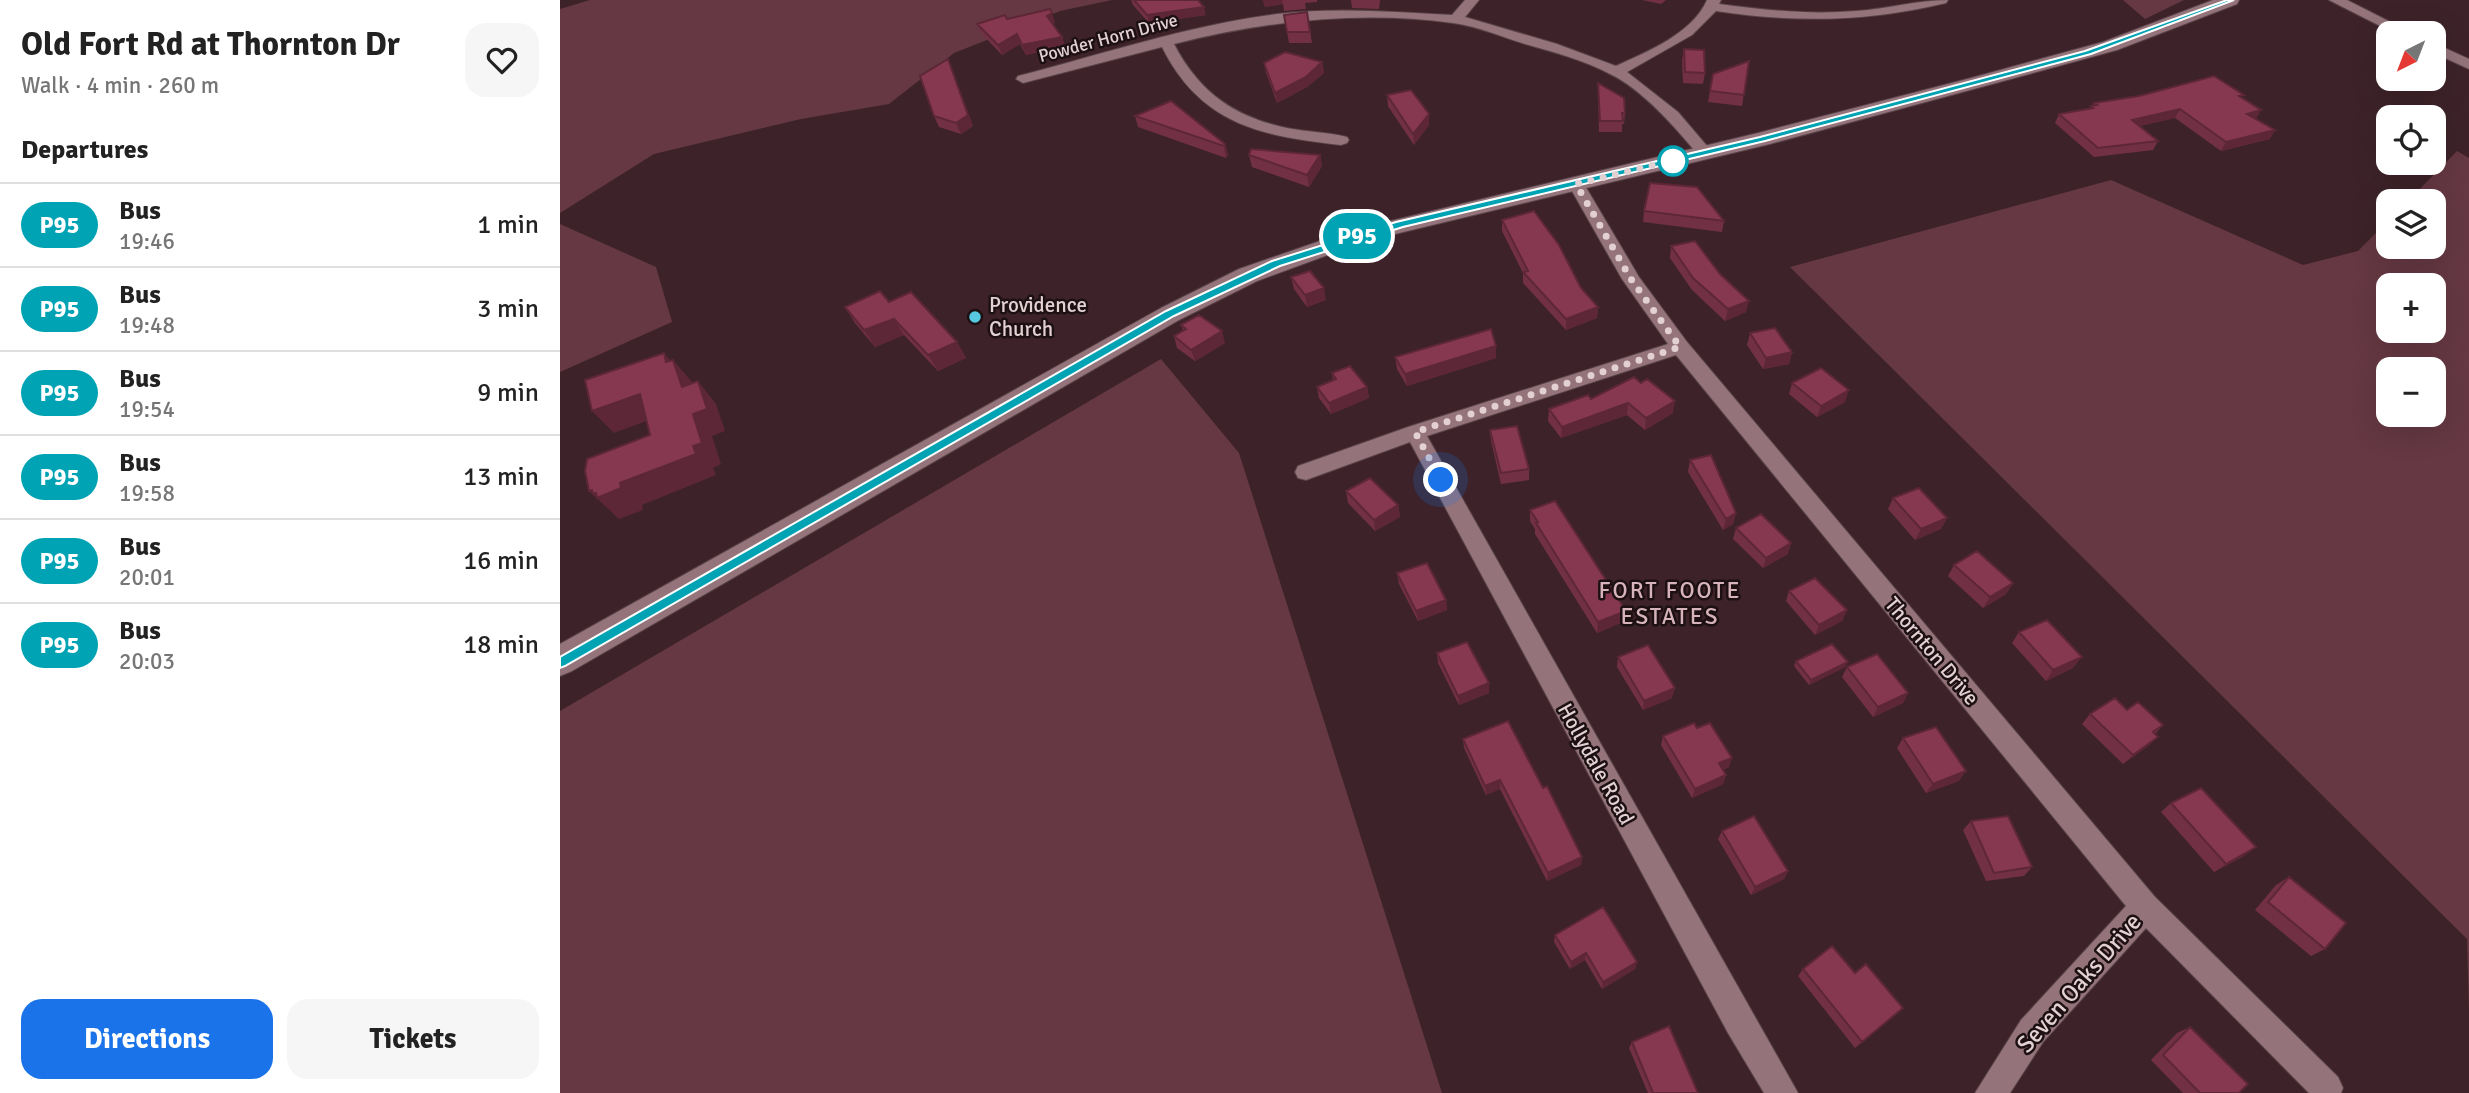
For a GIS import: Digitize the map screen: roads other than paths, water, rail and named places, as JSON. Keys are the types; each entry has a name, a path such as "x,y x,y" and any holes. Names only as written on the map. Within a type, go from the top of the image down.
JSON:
{"main road":[{"path":"560,661 1170,314 1248,275 1320,248 1389,227 1705,153 2088,52 2230,0"}],"street":[{"path":"1456,19 1472,0"},
{"path":"1617,71 1653,54 1688,30 1714,3 1761,15 1825,19 1892,11 1941,0"},
{"path":"2336,0 2380,21"},
{"name":"Powder Horn Drive","path":"1023,79 1232,25 1279,18 1362,14 1456,19 1552,47 1617,71 1673,115 1705,153"},
{"path":"1166,42 1182,76 1203,97 1229,114 1279,131 1341,140"},
{"path":"2446,53 2469,65"},
{"name":"Thornton Drive","path":"1576,184 1631,279 1680,347 2145,907 2326,1088"},
{"path":"1306,472 1415,432 1680,347"},
{"name":"Hollydale Road","path":"1415,432 1739,1022 1782,1093"},
{"name":"Seven Oaks Drive","path":"1991,1093 2032,1031 2145,907"}],"place":[{"name":"Providence Church","path":"975,317"}],"district":[{"name":"FORT FOOTE ESTATES","path":"1670,603"}]}
